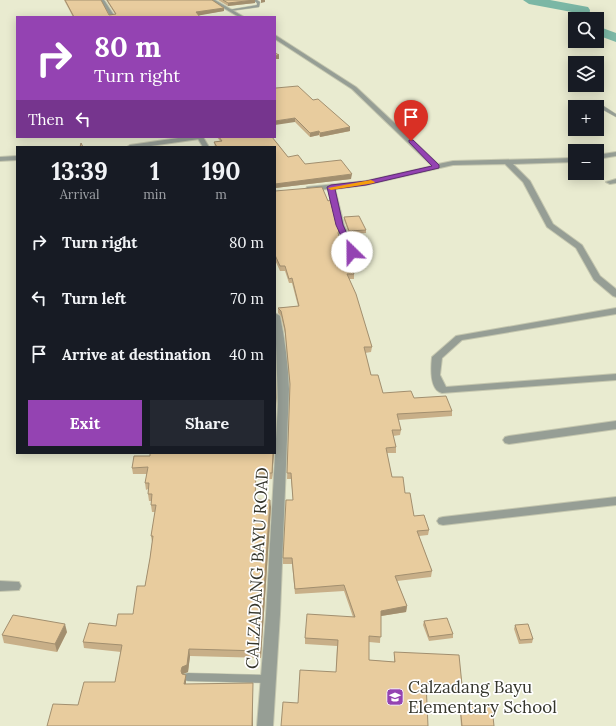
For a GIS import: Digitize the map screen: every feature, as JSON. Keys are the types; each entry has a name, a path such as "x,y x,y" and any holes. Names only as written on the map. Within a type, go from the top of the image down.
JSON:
{"street":[{"path":"102,0 112,16"},
{"path":"212,0 240,16"},
{"path":"276,38 354,88 436,166"},
{"path":"137,146 193,138"},
{"path":"604,156 616,154"},
{"path":"0,159 16,158"},
{"path":"300,190 366,183 436,166 470,162 568,160"},
{"path":"507,162 526,181 550,225 579,247 597,278 616,294"},
{"path":"331,187 340,225 352,252"},
{"path":"616,311 458,338 437,357 436,375 442,390 616,377"},
{"name":"CALZADANG BAYU ROAD","path":"265,726 269,679 283,415 280,337 276,320"},
{"path":"509,440 616,425"},
{"path":"443,521 616,501"},
{"path":"0,586 14,586"}],"lane":[{"path":"230,10 258,6 259,3 255,0"},
{"path":"604,108 616,116"},
{"path":"188,677 269,679"}],"building":[{"path":"65,0 101,0 109,15 116,14 107,0 212,0 224,8 196,12 199,16 73,16"},
{"path":"223,0 255,0 228,3"},
{"path":"298,86 313,100 318,99 350,127 320,133 319,131 310,133 295,118 276,121 276,88"},
{"path":"220,138 273,138 288,157 298,155 305,164 341,160 352,174 276,184 276,146 216,146 214,142 222,141"},
{"path":"322,187 328,201 330,200 339,230 338,233 344,249 342,249 354,274 347,274 356,294 372,347 364,347 371,375 378,375 383,393 411,391 414,398 446,396 452,411 397,414 401,430 392,430 396,447 386,448 392,477 403,477 405,493 410,493 414,516 424,515 429,530 417,531 432,571 395,576 407,606 381,611 381,637 369,636 369,660 395,662 394,652 459,655 462,685 426,683 428,726 281,726 283,702 298,703 300,670 336,672 338,640 305,638 307,614 355,617 344,585 295,589 292,558 283,558 286,500 293,500 291,473 287,473 290,384 285,329 281,311 278,308 299,306 292,278 289,279 285,266 280,266 276,257 276,191"},
{"path":"359,216 366,230 349,231 344,217"},
{"path":"150,454 273,454 272,473 256,473 255,499 270,500 260,651 189,649 187,665 182,667 181,671 182,674 186,675 184,684 253,683 252,726 47,726 53,704 78,705 84,682 115,682 122,645 83,642 89,623 116,626 118,614 133,614 137,586 145,586 156,505 151,505 152,494 148,494 149,483 145,483 148,467 132,468 134,456 150,456"},
{"path":"13,615 65,624 55,644 2,635"},
{"path":"447,618 453,634 429,637 424,621"},
{"path":"528,624 533,639 520,640 515,625"},
{"path":"460,706 492,707 494,726 462,726"}],"waterway":[{"path":"529,0 584,10 584,12"},
{"path":"604,33 616,38"}],"slow traffic":[{"path":"331,188 371,182"}],"place":[{"name":"Calzadang Bayu Elementary School","path":"395,697"}],"route":[{"path":"352,252 340,225 331,187 366,183 436,166 411,141"}]}
